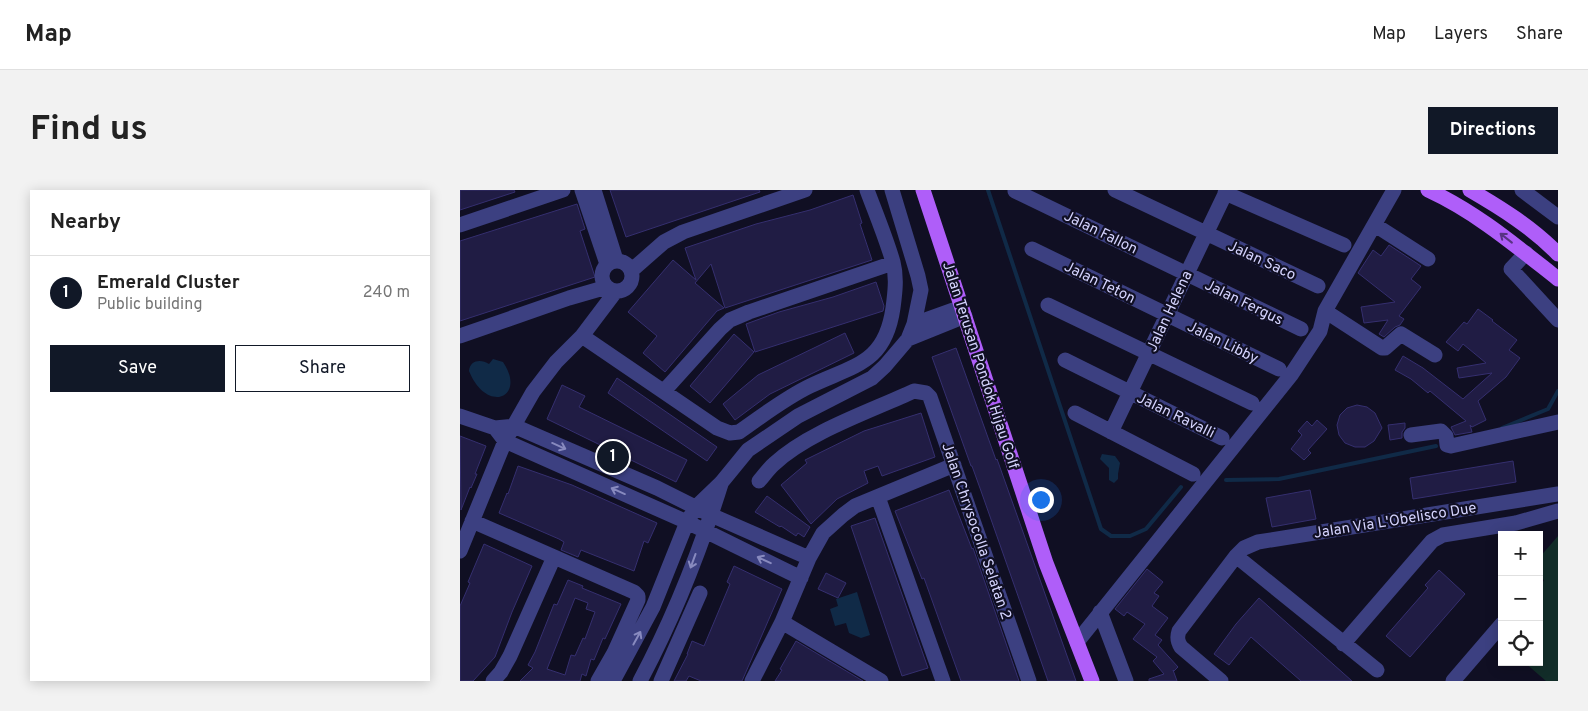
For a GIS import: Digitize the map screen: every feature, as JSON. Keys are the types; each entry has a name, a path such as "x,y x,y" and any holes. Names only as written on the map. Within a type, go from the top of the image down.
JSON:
{"main road":[{"name":"Jalan Terusan Pondok Hijau Golf","path":"924,190 1046,563 1092,681"},
{"path":"1428,190 1445,198 1492,227 1558,278"},
{"path":"1470,190 1492,202 1544,240 1558,254"}],"street":[{"path":"460,225 563,190"},
{"path":"582,190 612,262"},
{"path":"594,190 612,262"},
{"path":"632,270 664,242 683,232 805,190"},
{"path":"582,336 717,428 730,434 739,432 809,386 860,364 877,350 886,336 896,289 893,263 867,190"},
{"path":"613,681 653,607 687,522 696,507 721,483 748,450 798,416 872,378 886,366 908,339 914,324 921,290 892,190"},
{"name":"Jalan Saco","path":"1115,190 1318,286"},
{"path":"1522,190 1558,217"},
{"name":"Jalan Fallon","path":"1015,191 1187,274"},
{"path":"1226,191 1344,246"},
{"name":"Jalan Helena","path":"1111,432 1226,191"},
{"path":"1077,642 1291,375 1320,331 1325,312 1392,194"},
{"path":"1375,225 1428,259"},
{"name":"Jalan Teton","path":"1032,249 1167,314"},
{"path":"1526,254 1511,269 1558,320"},
{"path":"460,336 569,298 612,289 625,289 631,283 633,274 626,262 612,262 602,273 604,284 612,289"},
{"path":"664,391 730,320 748,312 893,263"},
{"name":"Jalan Fergus","path":"1187,274 1301,329"},
{"path":"460,551 505,441 533,392 556,362 582,336 612,289"},
{"path":"1048,306 1252,404"},
{"path":"914,324 963,311"},
{"path":"908,339 963,311"},
{"path":"1325,312 1382,348 1402,334 1434,355"},
{"name":"Jalan Libby","path":"1167,314 1279,368"},
{"name":"Jalan Ravalli","path":"1065,360 1222,438"},
{"name":"Jalan Chrysocolla Selatan 2","path":"759,481 774,464 801,444 834,426 914,391 926,393 930,397 1029,681"},
{"path":"1075,413 1193,474"},
{"path":"460,416 495,428 514,426 657,488 711,515 808,558"},
{"path":"1411,435 1440,431 1446,436 1447,446 1451,446 1558,422"},
{"path":"495,428 505,441 687,522 801,578"},
{"path":"752,681 782,622 808,558 822,533 843,514 856,506 954,465"},
{"path":"640,681 684,587 721,483"},
{"name":"Jalan Via L'Obelisco Due","path":"1221,681 1181,647 1177,636 1236,556 1244,548 1258,542 1558,494"},
{"path":"878,497 943,681"},
{"name":"Jalan Via L'Obelisco Due","path":"1343,644 1432,540 1443,535 1517,529 1558,511"},
{"path":"472,521 634,592 638,596 638,600 614,653 598,681"},
{"path":"1236,556 1377,670"},
{"path":"493,681 501,672 510,656 554,557"},
{"path":"661,681 700,593"},
{"path":"1100,612 1126,681"},
{"path":"782,622 881,681"},
{"path":"1453,681 1498,629"}],"green space":[{"path":"1558,536 1558,681 1546,681 1529,666 1543,666 1543,553"}],"water":[{"path":"493,359 503,362 509,374 510,384 508,392 502,396 494,397 485,393 477,385 469,371 471,365 476,362 483,361 489,364"},
{"path":"1102,454 1115,456 1120,463 1118,479 1114,483 1109,480 1109,468 1100,459"},
{"path":"857,592 870,635 861,638 849,633 846,623 835,626 830,609 838,606 836,599"}],"building":[{"path":"460,190 514,190 515,192 460,210"},
{"path":"610,190 759,190 760,192 626,237"},
{"path":"853,195 872,260 725,308 711,264 695,283 724,308 717,311 665,372 643,353 657,336 628,312 673,260 696,280 685,248 756,224 810,210"},
{"path":"577,204 585,229 580,231 595,277 460,321 460,241"},
{"path":"1389,245 1421,266 1411,279 1421,287 1399,316 1404,319 1400,325 1384,337 1379,334 1388,320 1364,323 1361,307 1395,302 1358,273 1373,250 1381,256"},
{"path":"876,282 884,306 883,311 755,352 746,324"},
{"path":"1478,309 1517,340 1509,350 1520,358 1506,377 1478,401 1486,420 1472,427 1470,425 1472,432 1455,435 1451,427 1466,421 1430,391 1428,393 1411,379 1395,370 1403,356 1423,368 1463,399 1492,373 1459,378 1457,368 1486,363 1463,344 1458,351 1446,342 1464,322 1467,324"},
{"path":"845,333 854,353 770,394 735,420 723,404 758,375"},
{"path":"734,334 754,352 710,403 690,386"},
{"path":"956,348 1076,681 1048,681 932,357"},
{"path":"617,378 717,447 707,461 608,393"},
{"path":"562,385 585,396 579,407 687,460 676,482 547,419"},
{"path":"1357,405 1367,407 1375,413 1382,428 1374,441 1365,447 1355,447 1345,443 1339,435 1337,425 1340,415 1347,408"},
{"path":"921,413 935,457 882,476 878,466 864,471 868,483 837,499 811,524 781,485 807,463 805,460 864,431"},
{"path":"1317,420 1327,429 1308,450 1311,453 1304,460 1291,449 1302,435 1298,431 1307,421 1312,426"},
{"path":"1405,423 1402,438 1390,440 1388,425"},
{"path":"460,436 486,446 475,474 477,474 461,510"},
{"path":"1513,461 1516,482 1413,499 1410,478"},
{"path":"518,466 572,485 657,523 648,543 644,541 634,571 581,550 578,557 561,550 564,542 559,539 499,513"},
{"path":"949,490 973,548 1019,681 961,681 924,578 922,579 895,511"},
{"path":"1310,490 1316,519 1272,527 1266,498"},
{"path":"767,496 810,527 804,537 798,533 796,536 755,512"},
{"path":"875,518 928,668 902,676 851,526"},
{"path":"484,544 532,566 495,657 473,681 460,681 460,606"},
{"path":"734,566 782,589 742,681 701,681 689,676 686,681 674,681 688,654 692,641 704,646 730,584 727,582"},
{"path":"1147,569 1163,582 1154,593 1159,596 1152,606 1168,618 1155,635 1162,640 1158,645 1178,667 1173,670 1177,681 1149,681 1149,679 1164,674 1153,661 1157,657 1133,639 1145,624 1127,612 1124,616 1115,609"},
{"path":"1439,570 1465,594 1410,657 1386,636 1428,588 1425,585"},
{"path":"826,573 846,583 838,598 818,589"},
{"path":"568,580 583,586 582,588 621,604 594,660 591,659 586,676 582,674 580,681 520,681 533,668 528,665 554,604 557,605","holes":["575,598 588,603 586,609 595,612 585,639 583,638 575,656 571,655 565,675 547,669"]},
{"path":"1259,598 1352,681 1301,681 1251,637 1229,665 1214,654 1236,624"},
{"path":"796,641 863,681 775,681"}],"waterway":[{"path":"988,190 1101,529 1111,536 1130,536 1146,529 1181,487"},
{"path":"1502,428 1548,409 1558,391"},
{"path":"1226,480 1279,479 1436,446"}],"place":[{"name":"Emerald Cluster","path":"613,457"}]}
